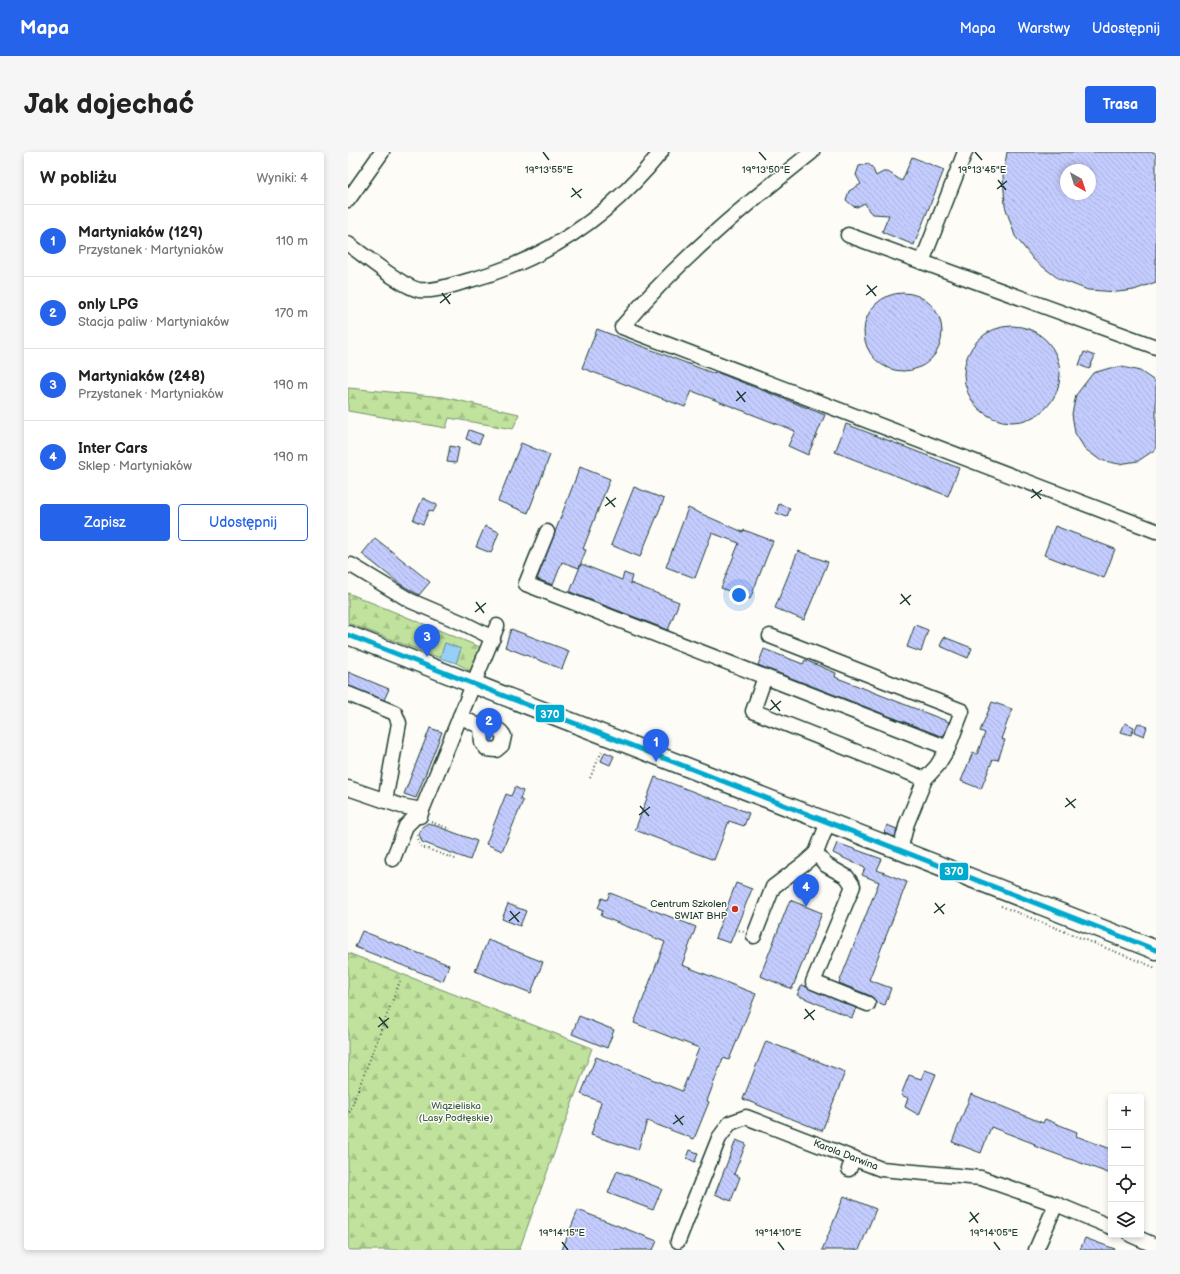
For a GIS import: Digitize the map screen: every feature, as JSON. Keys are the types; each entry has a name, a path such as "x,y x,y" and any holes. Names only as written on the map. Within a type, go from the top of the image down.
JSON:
{"main road":[{"path":"348,635 1156,950"}],"street":[{"path":"348,200 382,152"},
{"path":"348,244 399,280 418,290 440,288 488,275 529,259 579,231 618,199 661,152"},
{"path":"812,152 700,247 636,310 622,327 1156,531"},
{"path":"922,262 965,152"},
{"path":"848,235 1156,347"},
{"path":"547,532 526,584 948,748"},
{"path":"348,566 352,565 411,601 465,624 495,632 422,810 397,862"},
{"path":"770,636 962,711 948,748 937,766 925,779 907,823 900,850"},
{"path":"766,677 753,711 925,779"},
{"path":"348,694 395,713 399,723 385,801"},
{"path":"460,716 481,726"},
{"path":"348,788 401,806 422,810"},
{"path":"754,936 773,887 816,853 828,822"},
{"path":"816,853 826,865 847,877 853,886 813,982 868,1004"},
{"name":"Karola Darwina","path":"678,1241 719,1138 730,1123 746,1117 851,1163 881,1169 981,1178 1056,1204 1108,1226"},
{"path":"1036,1250 1056,1204"},
{"path":"1138,1238 1156,1246"}],"path":[{"path":"419,831 417,835 418,843 422,847 458,860"},
{"path":"995,904 1156,968"},
{"path":"348,1116 400,981"}],"green space":[{"path":"348,388 443,397 519,414 513,429 449,418 446,428 348,411"},
{"path":"348,593 480,647 471,671 456,663 461,649 445,643 440,658 348,623"},
{"name":"Wiązieliska (Lasy Podłęskie)","path":"348,953 592,1048 519,1250 348,1250"}],"water":[{"path":"445,643 461,649 456,663 440,658"}],"building":[{"path":"1007,152 1156,152 1156,282 1134,290 1118,292 1088,290 1059,279 1034,260 1015,236 1005,206 1003,176"},
{"path":"912,157 944,170 914,245 882,232 889,215 873,214 869,211 865,203 857,207 853,206 846,200 849,191 861,184 856,175 859,166 868,164 872,167 876,176 883,172 888,172 902,181"},
{"path":"895,293 911,293 925,299 936,310 942,324 942,340 936,354 925,365 911,371 895,371 881,365 870,354 864,340 864,324 870,310 881,299"},
{"path":"1012,326 1030,330 1046,340 1056,356 1060,374 1056,392 1046,408 1030,418 1012,422 994,418 978,408 968,392 964,374 968,356 978,340 994,330"},
{"path":"597,329 715,374 716,372 825,415 808,455 788,446 795,431 692,391 685,407 582,368"},
{"path":"1084,352 1095,356 1089,369 1079,365"},
{"path":"1122,367 1140,371 1156,382 1156,449 1138,461 1119,464 1100,460 1085,449 1075,433 1072,414 1076,395 1093,373 1110,368"},
{"path":"846,424 959,468 948,496 835,452"},
{"path":"469,430 483,435 479,444 466,439"},
{"path":"521,443 550,455 528,513 498,501"},
{"path":"450,446 459,448 456,463 447,462"},
{"path":"580,467 610,479 583,549 586,550 579,568 562,562 553,585 537,579"},
{"path":"634,487 664,499 640,557 611,545"},
{"path":"423,498 437,505 433,512 429,510 423,524 413,520"},
{"path":"779,504 790,508 787,517 776,513"},
{"path":"688,508 743,532 744,530 773,541 750,599 721,588 739,543 712,533 695,578 666,567"},
{"path":"485,526 499,532 491,553 476,547"},
{"path":"1055,526 1115,549 1104,578 1044,555"},
{"path":"375,538 430,582 419,595 400,584 362,554"},
{"path":"798,551 828,562 804,620 775,608"},
{"path":"581,564 622,580 624,573 632,576 630,583 679,602 668,630 570,592"},
{"path":"915,625 928,630 921,652 907,647"},
{"path":"511,629 569,651 562,669 505,647"},
{"path":"944,637 972,648 968,658 940,646"},
{"path":"764,649 803,664 805,660 836,673 835,677 949,722 943,737 758,665"},
{"path":"348,672 389,689 384,700 348,686"},
{"path":"992,702 1012,709 1001,739 1005,740 998,760 993,759 981,789 961,781 973,752 977,754 985,733 980,731"},
{"path":"1125,723 1134,727 1131,735 1121,732"},
{"path":"1138,723 1147,727 1144,736 1134,732"},
{"path":"430,728 442,732 416,798 404,794"},
{"path":"605,752 614,756 610,765 601,761"},
{"path":"655,777 749,813 744,826 729,821 714,860 635,830"},
{"path":"515,787 523,791 520,799 523,801 502,851 486,844 506,794 511,796"},
{"path":"428,823 477,841 470,860 422,842 419,834 422,827"},
{"path":"887,825 897,829 895,837 884,833"},
{"path":"837,843 882,859 877,870 907,882 869,980 891,988 885,1005 876,1002 871,996 839,983 879,882 862,875 865,868 833,853"},
{"name":"Centrum Szkolen SWIAT BHP","path":"736,883 752,889 730,943 715,938"},
{"path":"610,893 696,927 682,965 756,994 729,1060 723,1058 707,1101 709,1102 694,1139 647,1121 638,1150 591,1135 601,1102 581,1094 596,1057 682,1091 699,1048 634,1023 665,942 601,916 603,910 598,908 602,898 607,900"},
{"path":"790,900 822,913 792,989 760,976"},
{"path":"508,904 526,911 520,926 502,919"},
{"path":"362,931 449,965 443,981 355,947"},
{"path":"488,940 543,962 531,993 475,971"},
{"path":"802,985 856,1008 852,1018 797,995"},
{"path":"579,1016 614,1030 607,1048 572,1034"},
{"path":"766,1041 845,1072 822,1131 743,1099"},
{"path":"925,1070 936,1074 919,1115 905,1107 908,1098 901,1095 909,1075 921,1079"},
{"path":"971,1094 1043,1123 1045,1119 1077,1132 1076,1136 1108,1148 1108,1173 1034,1146 1035,1144 991,1127 981,1153 952,1142"},
{"path":"736,1140 746,1144 734,1174 740,1177 731,1201 715,1194"},
{"path":"690,1150 698,1153 695,1162 687,1158"},
{"path":"617,1171 662,1189 653,1210 608,1193"},
{"path":"844,1196 876,1209 859,1250 822,1250"},
{"path":"578,1210 657,1241 653,1250 562,1250"},
{"path":"1085,1238 1115,1249 1080,1250"}],"transit line":[{"name":"370","path":"348,635 1156,950"}],"place":[{"name":"Martyniaków (248)","path":"427,657"},
{"name":"only LPG","path":"489,741"},
{"name":"Martyniaków (129)","path":"656,762"},
{"name":"Inter Cars","path":"806,907"},
{"name":"Centrum Szkolen SWIAT BHP","path":"735,909"}]}
